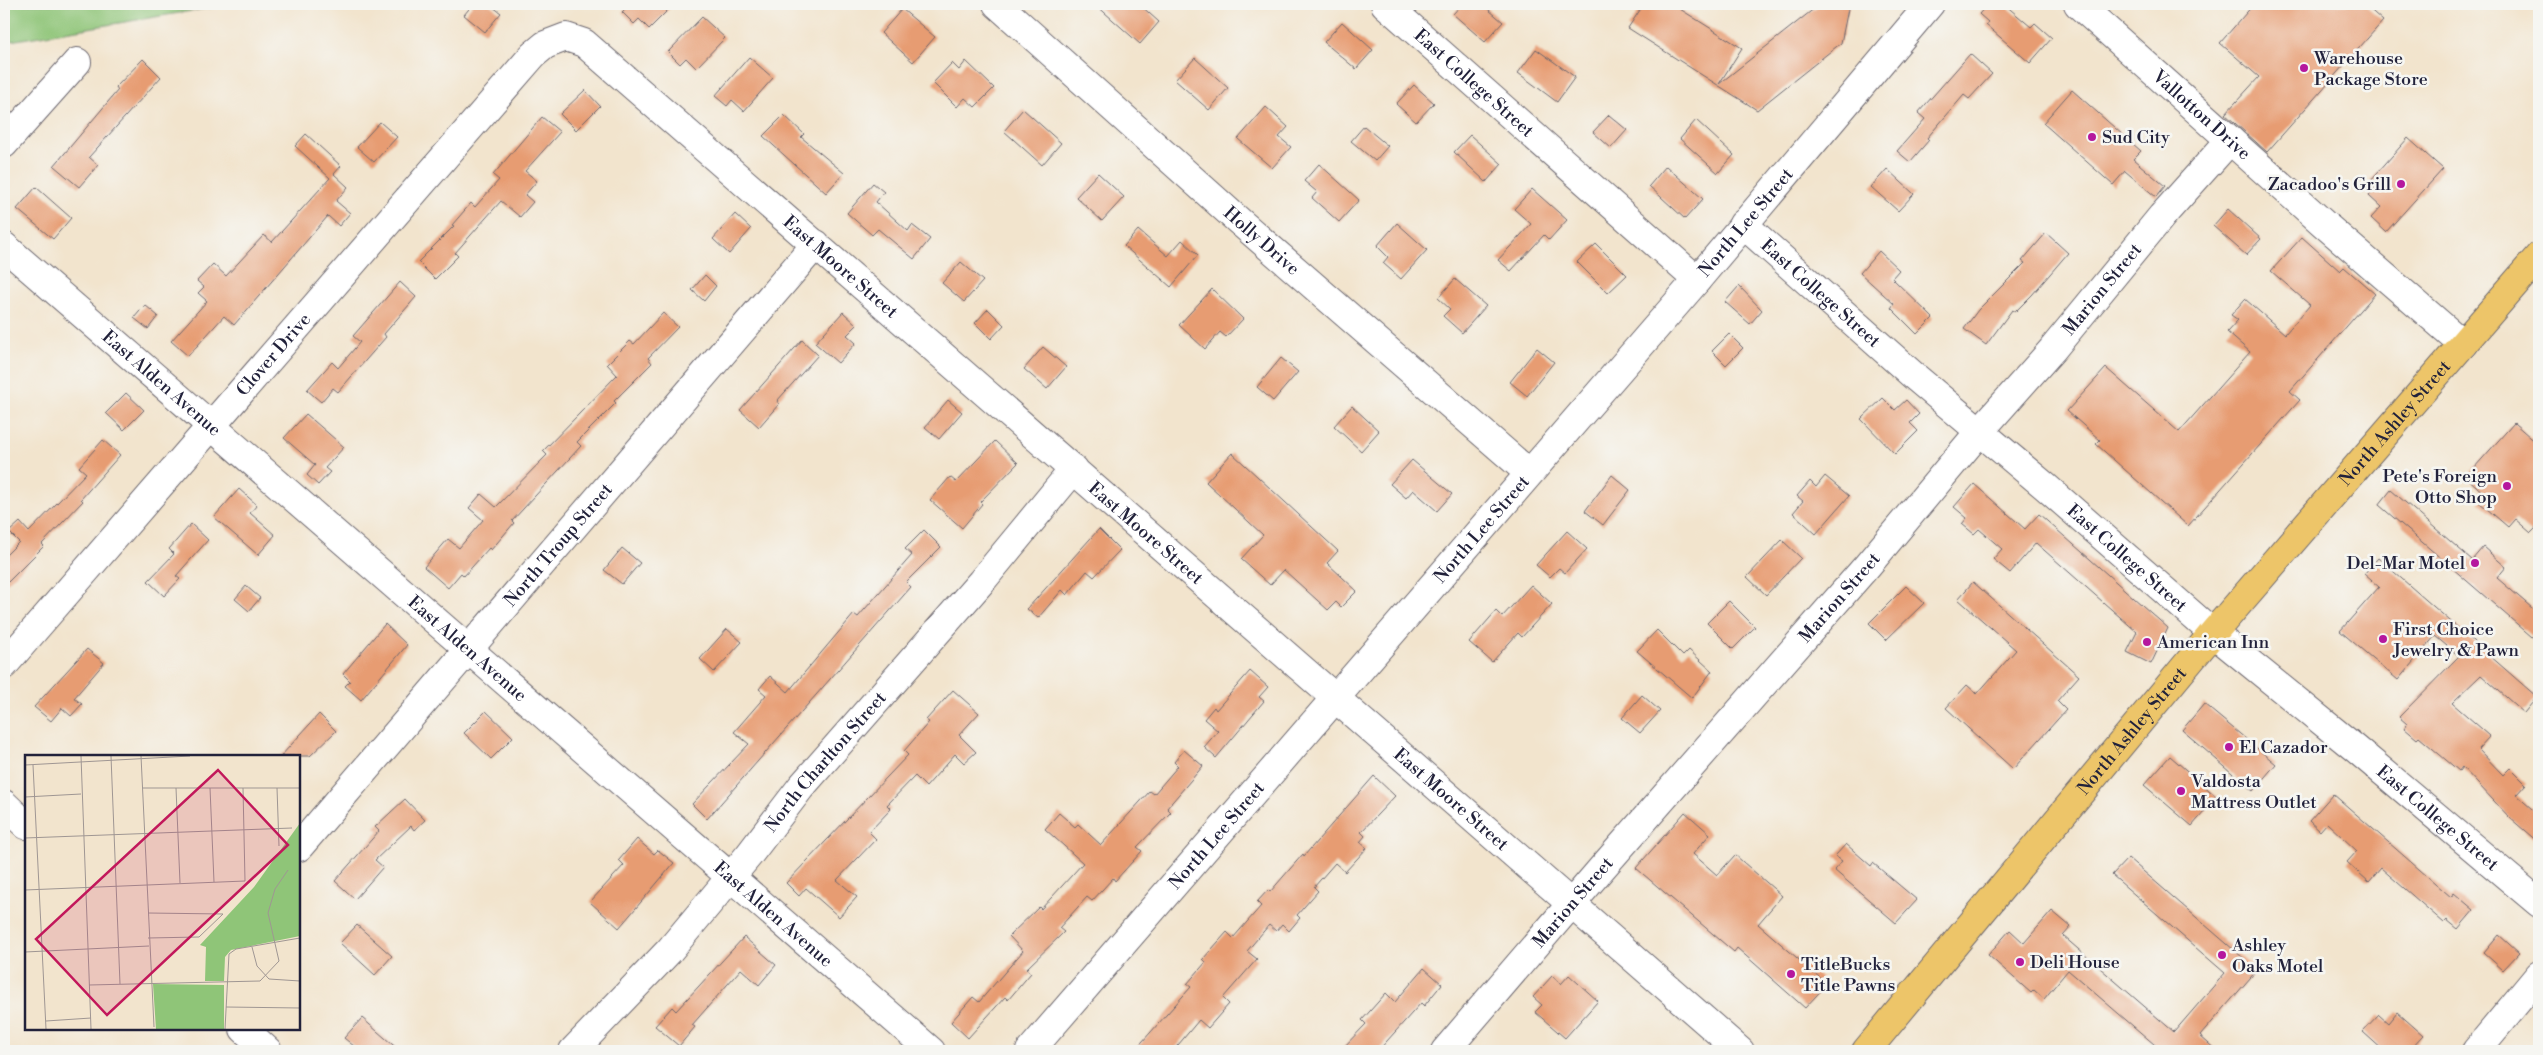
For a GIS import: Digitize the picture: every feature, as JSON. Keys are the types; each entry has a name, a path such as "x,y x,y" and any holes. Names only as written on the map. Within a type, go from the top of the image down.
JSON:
{"main road":[{"name":"North Ashley Street","path":"1866,1051 2213,633 2539,256"}],"street":[{"name":"Holly Drive","path":"997,4 1239,221 1529,473"},
{"name":"East College Street","path":"1385,4 1697,280"},
{"name":"North Lee Street","path":"1030,1051 1697,280 1930,4"},
{"name":"Vallotton Drive","path":"2078,4 2462,344"},
{"name":"East Moore Street","path":"545,45 566,37 584,43 1740,1051"},
{"name":"Clover Drive","path":"4,665 533,55 545,45"},
{"path":"4,144 77,62"},
{"name":"Marion Street","path":"1445,1051 1867,566 1980,431 2052,350 2162,216 2230,140"},
{"name":"East College Street","path":"1743,224 1914,376 2213,633 2356,749 2539,903"},
{"name":"North Troup Street","path":"300,846 816,244"},
{"name":"East Alden Avenue","path":"4,246 931,1051"},
{"name":"North Charlton Street","path":"573,1051 669,951 801,787 982,582 1074,469"},
{"path":"4,804 25,824"},
{"path":"2476,1051 2539,976"},
{"path":"245,1030 268,1051"}],"green space":[{"path":"4,4 234,4 4,42"}],"building":[{"path":"473,4 489,4 501,13 485,32 464,15"},
{"path":"623,4 674,4 649,29 639,19 634,24 622,12 627,7"},
{"path":"1095,4 1139,4 1159,22 1140,44"},
{"path":"1462,4 1482,4 1503,22 1485,42 1453,14"},
{"path":"1644,4 1672,4 1742,48 1719,84 1820,4 1849,4 1841,43 1757,110 1628,28"},
{"path":"1988,4 2004,4 2031,27 2035,23 2052,38 2030,63 1986,25 1988,22 1979,14"},
{"name":"Warehouse Package Store","path":"2254,4 2364,4 2383,21 2267,152 2225,114 2259,77 2220,43"},
{"path":"902,9 935,37 913,62 881,33"},
{"path":"702,17 725,38 696,68 686,58 680,64 668,52"},
{"path":"1342,22 1373,50 1356,69 1324,42"},
{"path":"1536,49 1575,77 1557,102 1518,73"},
{"path":"1970,54 1992,74 1969,99 1964,95 1927,138 1929,140 1910,162 1897,151 1925,119 1918,113"},
{"path":"749,57 773,78 744,111 732,100 727,106 715,96"},
{"path":"1195,58 1228,88 1209,110 1175,80"},
{"path":"143,59 161,77 89,157 98,165 79,187 54,166 118,90 116,87"},
{"path":"966,61 994,88 975,107 965,98 957,107 933,83 952,63 959,70"},
{"path":"1414,85 1434,103 1416,122 1396,104"},
{"path":"585,90 600,106 576,130 560,114"},
{"name":"Sud City","path":"2072,90 2141,151 2133,159 2165,186 2156,197 2125,171 2113,185 2043,123"},
{"path":"1266,107 1288,127 1279,137 1291,147 1272,168 1238,139"},
{"path":"1023,109 1061,143 1042,165 1004,131"},
{"path":"784,115 804,134 801,137 844,173 826,193 763,136"},
{"path":"1609,115 1627,130 1611,148 1593,132"},
{"path":"542,117 560,132 525,171 537,181 525,195 533,202 520,217 501,201 455,253 458,256 435,279 418,262 454,226 452,225 471,203 475,207 499,180 493,175"},
{"path":"1696,120 1734,155 1718,173 1680,139"},
{"path":"380,122 397,137 374,162 357,147"},
{"path":"1364,126 1388,146 1375,161 1351,141"},
{"path":"306,134 341,166 334,174 348,187 336,201 350,213 339,226 328,216 234,325 224,316 188,356 171,341 207,301 198,293 204,287 197,281 213,264 226,276 264,235 272,242 330,178 295,146"},
{"path":"1470,135 1502,164 1486,182 1454,152"},
{"name":"Zacadoo's Grill","path":"2408,138 2443,169 2386,232 2371,218 2381,207 2369,196 2376,187 2370,181"},
{"path":"1319,164 1359,200 1339,222 1312,198 1317,192 1304,181"},
{"path":"1666,166 1703,199 1685,219 1649,186"},
{"path":"1887,169 1914,194 1898,211 1871,187"},
{"path":"1098,173 1124,197 1102,221 1076,197"},
{"path":"873,183 884,192 876,202 908,231 912,225 930,239 914,259 878,229 872,235 847,213"},
{"path":"36,187 71,218 53,239 17,209"},
{"path":"1532,189 1567,220 1549,240 1544,235 1511,271 1498,260 1531,224 1514,209"},
{"path":"2228,209 2261,239 2246,255 2213,226"},
{"path":"735,214 751,229 729,254 713,239"},
{"path":"1397,223 1427,250 1401,279 1383,263 1388,257 1377,246"},
{"path":"1138,230 1168,256 1182,240 1198,255 1171,287 1124,246"},
{"path":"2046,233 2068,253 2032,295 2015,312 2012,310 1986,345 1964,329 1978,310 2025,263 2022,261"},
{"path":"2302,237 2340,271 2344,267 2375,294 2290,391 2300,400 2188,526 2096,444 2100,440 2067,411 2106,368 2179,432 2250,352 2227,332 2238,320 2231,315 2245,299 2285,334 2310,305 2271,271"},
{"path":"1596,244 1627,275 1608,293 1577,262"},
{"path":"1879,251 1899,270 1892,278 1933,318 1917,334 1891,308 1894,304 1860,273"},
{"path":"961,262 983,281 964,302 942,283"},
{"path":"705,275 716,286 704,301 692,290"},
{"path":"1455,279 1486,306 1462,333 1443,316 1450,309 1438,298"},
{"path":"400,282 416,297 384,334 386,337 338,392 333,388 321,402 307,390 332,362 338,368 360,342 353,336"},
{"path":"1739,286 1762,310 1750,324 1725,302"},
{"path":"1212,289 1243,319 1226,337 1220,332 1205,349 1179,325"},
{"path":"145,305 158,316 148,329 134,318"},
{"path":"988,309 1004,325 991,339 975,323"},
{"path":"843,312 857,325 847,335 856,343 838,363 815,343"},
{"path":"663,313 678,327 648,358 652,363 577,442 581,446 512,521 514,523 491,550 489,548 464,576 461,573 448,588 424,567 448,539 459,548 483,520 469,508 481,494 496,507 547,455 543,451 617,375 607,364 630,341 634,344"},
{"path":"1729,334 1743,348 1726,365 1712,351"},
{"path":"802,340 818,355 777,401 779,404 759,427 740,410"},
{"path":"1043,347 1066,367 1047,389 1024,369"},
{"path":"1537,348 1554,362 1527,396 1510,382"},
{"path":"1281,358 1298,372 1273,401 1257,387"},
{"path":"126,393 144,410 124,430 106,413"},
{"path":"1883,398 1895,410 1906,400 1919,414 1910,423 1918,431 1895,454 1861,419"},
{"path":"948,400 962,412 939,439 925,427"},
{"path":"1352,406 1379,431 1361,451 1334,426"},
{"path":"306,414 344,447 325,468 330,472 318,485 307,475 315,465 284,438"},
{"name":"Pete's Foreign Otto Shop","path":"2514,423 2539,445 2539,525 2531,533 2515,519 2508,527 2479,502 2485,494 2466,477"},
{"path":"103,440 120,455 81,499 83,501 42,544 44,546 4,586 4,557 19,542 9,532 20,522 29,532 86,473 79,467"},
{"path":"995,441 1018,463 980,502 982,504 962,528 930,500 950,477 956,482"},
{"path":"1232,453 1338,551 1327,563 1357,591 1341,607 1336,602 1328,610 1284,570 1270,585 1241,559 1263,535 1206,482"},
{"path":"1412,460 1452,494 1437,511 1413,490 1406,498 1390,484"},
{"path":"1612,475 1630,490 1603,525 1585,511"},
{"path":"1825,476 1849,496 1816,534 1793,513 1803,501 1797,496 1810,481 1816,487"},
{"path":"1974,484 2025,529 2039,514 2168,628 2151,664 2127,652 2137,632 2036,543 2010,573 1993,559 2002,549 1979,529 1974,534 1962,524 1967,518 1954,507"},
{"path":"239,489 257,505 250,513 275,535 258,555 214,517"},
{"name":"Del-Mar Motel","path":"2391,490 2472,560 2483,547 2506,567 2497,578 2539,614 2539,643 2379,505"},
{"path":"191,524 208,540 176,576 180,579 164,596 148,581 174,554 169,549"},
{"path":"1099,529 1120,550 1094,577 1087,571 1067,595 1062,590 1038,618 1027,609"},
{"path":"924,530 941,547 906,582 911,587 707,819 692,804 749,744 734,732 766,695 759,689 770,676 788,692 854,614 858,617 912,555 905,549"},
{"path":"1567,531 1587,549 1565,573 1559,568 1550,577 1536,565"},
{"path":"1782,540 1801,558 1766,595 1747,577"},
{"path":"622,548 640,563 622,584 604,570"},
{"path":"2378,558 2537,697 2524,713 2481,675 2452,703 2490,736 2478,749 2503,775 2510,768 2526,784 2516,795 2539,815 2539,843 2510,818 2462,767 2459,771 2419,737 2417,739 2404,728 2407,724 2399,717 2459,656 2435,636 2398,680 2340,631 2379,587 2364,574"},
{"path":"1973,582 2079,676 2057,701 2066,710 2013,769 1946,708 1967,685 1977,694 2016,650 1958,599"},
{"path":"1531,585 1552,604 1522,637 1518,633 1492,662 1469,642 1496,611 1502,617"},
{"path":"246,586 260,598 249,611 235,599"},
{"path":"1906,586 1924,603 1886,640 1869,623"},
{"path":"1729,601 1755,627 1733,649 1707,623"},
{"path":"385,624 407,645 361,700 345,686 350,681 343,674"},
{"path":"727,629 742,642 714,672 700,659"},
{"path":"1657,630 1683,656 1689,650 1712,671 1692,698 1637,651"},
{"path":"87,649 104,663 74,698 82,704 71,716 62,708 51,721 34,707"},
{"path":"1250,671 1268,687 1259,697 1264,701 1216,758 1204,747 1218,731 1204,719 1214,707 1216,710"},
{"path":"953,690 979,713 959,735 976,752 964,763 955,754 926,787 915,776 887,805 891,809 869,832 876,839 837,880 857,897 839,917 806,888 799,896 786,883 908,755 904,751 929,722 926,720"},
{"path":"1642,695 1660,711 1640,733 1622,718"},
{"name":"El Cazador","path":"2204,704 2276,764 2253,791 2182,730"},
{"path":"486,711 513,737 491,759 464,733"},
{"path":"319,714 336,731 310,756 282,755"},
{"path":"1184,750 1203,766 1167,808 1171,812 1137,847 1142,851 1115,881 1113,878 1092,901 1087,897 1059,928 1064,932 1026,969 1031,973 1008,1000 1005,997 968,1038 951,1022 973,997 979,1002 1023,951 1009,936 1039,907 1041,909 1083,863 1045,829 1059,813 1075,827 1078,824 1101,845 1150,791 1154,794 1178,766 1174,762"},
{"name":"Valdosta Mattress Outlet","path":"2170,756 2217,797 2192,826 2144,785"},
{"path":"1374,776 1395,796 1361,832 1365,836 1360,842 1367,848 1345,872 1335,863 1314,887 1318,891 1297,915 1300,918 1289,931 1282,924 1276,931 1269,925 1247,951 1257,959 1223,998 1229,1004 1208,1028 1199,1020 1173,1051 1134,1051 1191,987 1187,984 1206,962 1203,959 1227,932 1233,938 1261,906 1257,902 1268,890 1270,892 1303,854 1304,856"},
{"path":"2333,794 2451,897 2454,893 2474,910 2458,929 2447,920 2444,923 2381,868 2369,882 2347,862 2357,851 2327,823 2320,831 2309,821"},
{"path":"405,799 425,820 414,830 411,826 375,860 383,867 355,899 335,881 379,831 375,827"},
{"path":"1685,812 1710,834 1693,854 1717,875 1735,855 1782,896 1758,924 1827,984 1805,1008 1737,948 1734,952 1636,868"},
{"path":"637,839 654,854 658,850 674,863 619,928 590,902 624,865 619,860"},
{"path":"1846,844 1871,866 1873,863 1917,900 1896,923 1834,870 1842,861 1835,856"},
{"name":"Ashley Oaks Motel","path":"2128,858 2257,970 2200,1036 2217,1051 2162,1051 2068,970 2044,999 2034,990 2031,993 1988,955 2010,930 2024,943 2052,911 2071,927 2063,936 2174,1032 2225,973 2112,875"},
{"path":"357,925 392,956 375,975 340,943"},
{"path":"2499,935 2519,953 2503,970 2484,953"},
{"path":"744,937 776,965 759,985 741,969 692,1025 695,1027 679,1046 655,1026 672,1007 676,1011"},
{"path":"1424,968 1442,984 1424,1006 1421,1003 1378,1051 1340,1051 1366,1024 1362,1020 1386,993 1395,1002"},
{"path":"1569,975 1598,1001 1565,1038 1535,1012 1542,1005 1533,997 1552,976 1561,984"},
{"path":"2397,1012 2423,1035 2408,1051 2384,1051 2363,1032 2379,1015 2388,1023"},
{"path":"362,1018 400,1051 360,1051 344,1038"}],"place":[{"name":"Warehouse Package Store","path":"2304,68"},
{"name":"Sud City","path":"2092,137"},
{"name":"Zacadoo's Grill","path":"2401,184"},
{"name":"Pete's Foreign Otto Shop","path":"2507,486"},
{"name":"Del-Mar Motel","path":"2475,563"},
{"name":"First Choice Jewelry & Pawn","path":"2383,639"},
{"name":"American Inn","path":"2147,642"},
{"name":"El Cazador","path":"2229,747"},
{"name":"Valdosta Mattress Outlet","path":"2181,791"},
{"name":"Ashley Oaks Motel","path":"2222,955"},
{"name":"Deli House","path":"2020,962"},
{"name":"TitleBucks Title Pawns","path":"1791,974"}]}
